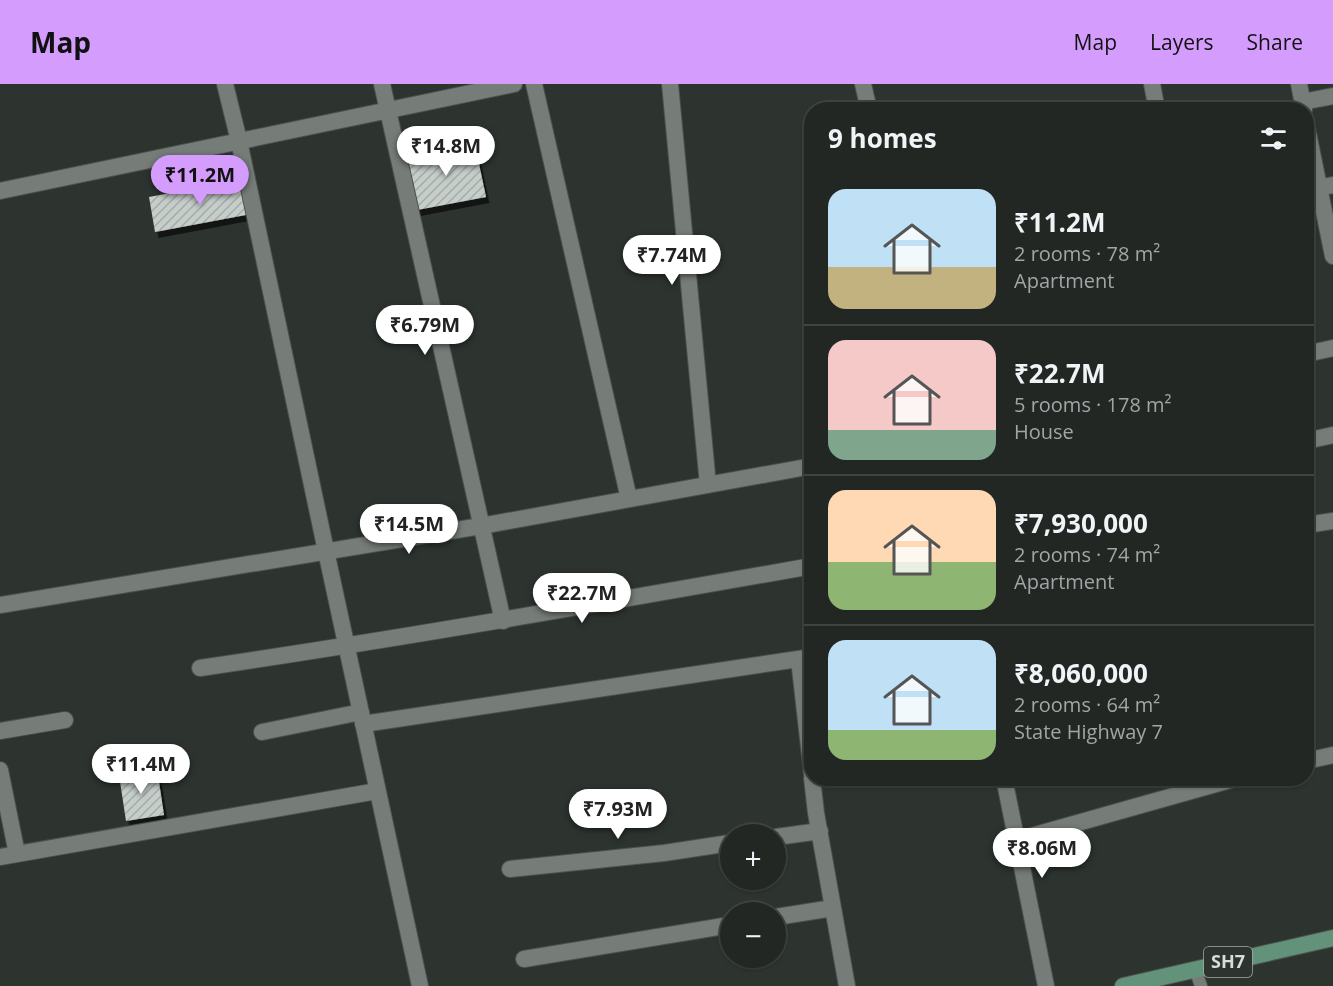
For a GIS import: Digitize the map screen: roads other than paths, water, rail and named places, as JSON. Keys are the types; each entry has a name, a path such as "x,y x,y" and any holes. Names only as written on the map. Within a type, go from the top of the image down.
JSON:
{"main road":[{"name":"SH7","path":"1123,986 1333,938"}],"street":[{"path":"225,84 420,986"},
{"path":"382,84 503,621"},
{"path":"0,190 514,84"},
{"path":"534,84 629,499"},
{"path":"669,84 708,485"},
{"path":"863,84 867,102"},
{"path":"1152,84 1155,102"},
{"path":"1299,84 1302,102"},
{"path":"1314,102 1333,96"},
{"path":"1314,160 1333,256"},
{"path":"1314,352 1333,348"},
{"path":"1314,439 1333,435"},
{"path":"0,605 481,526 804,467"},
{"path":"1314,524 1333,522"},
{"path":"200,668 503,621 804,567"},
{"path":"262,732 804,658"},
{"path":"0,731 65,720"},
{"path":"1314,759 1333,755"},
{"path":"0,770 17,854"},
{"path":"813,786 847,986"},
{"path":"1006,786 1046,986"},
{"path":"1017,840 1209,786"},
{"path":"0,857 377,791"},
{"path":"786,836 819,831"},
{"path":"510,869 664,853 720,845"},
{"path":"786,915 833,908"},
{"path":"524,959 720,927"}],"lane":[{"path":"1195,969 1201,986"}]}
